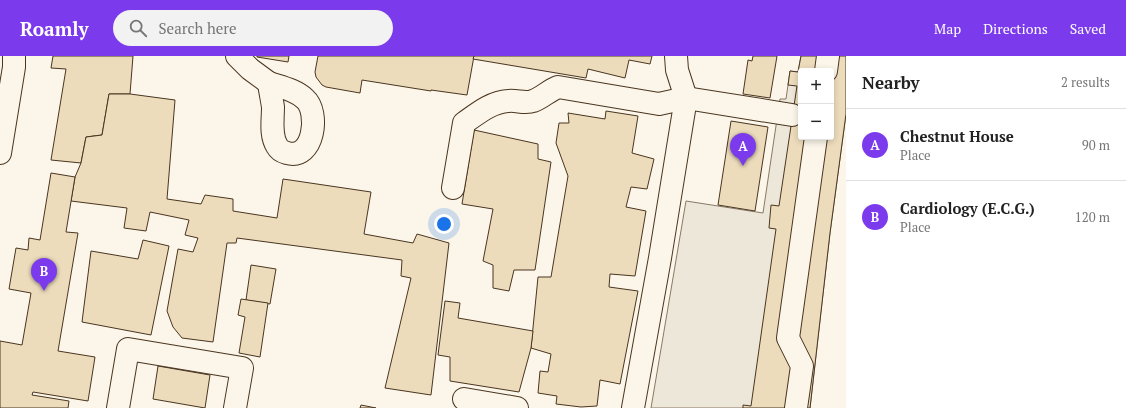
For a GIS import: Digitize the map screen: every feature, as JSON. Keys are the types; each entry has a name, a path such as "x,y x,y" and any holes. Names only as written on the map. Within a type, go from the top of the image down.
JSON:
{"lane":[{"path":"0,153 14,67 14,56"},
{"path":"237,56 250,69 269,83"},
{"path":"632,408 660,258 686,98 677,70 676,56"},
{"path":"826,68 828,56"},
{"path":"453,188 464,124 489,106 508,101 533,101 558,87 658,104 686,98 792,115"},
{"path":"796,408 802,366 788,338 816,140"},
{"path":"118,408 128,350 242,368 235,408"},
{"path":"464,399 517,408"}],"shaded area":[{"path":"801,56 846,56 846,114 830,233 810,408 651,408 686,201 763,213 780,99 786,99 790,71 798,72 798,140 834,140 834,68 799,68"}],"building":[{"path":"53,56 133,56 130,94 109,94 102,135 86,137 81,163 51,160 66,69 51,68"},
{"path":"257,56 289,56 288,62"},
{"path":"318,56 474,56 467,95 362,80 360,93 326,87 322,85 316,77 315,72"},
{"path":"474,56 652,56 650,64 629,60 625,78 588,69 586,78 473,59"},
{"path":"753,56 777,56 770,98 743,94 748,60 752,61"},
{"path":"801,56 846,56 846,114 830,233 810,408 743,408 743,405 751,406 776,229 769,228 771,205 779,206 797,86 788,85 790,71 798,72 798,140 834,140 834,68 799,68"},
{"path":"109,94 130,94 175,100 167,199 201,204 205,195 233,199 233,211 277,218 283,179 371,192 364,234 413,243 417,234 449,243 431,395 385,388 411,278 401,276 402,260 237,238 236,243 227,243 213,342 182,338 173,327 167,311 178,249 193,252 198,238 185,235 189,220 150,212 146,231 124,228 127,208 71,201 75,177 81,163 86,137 102,135"},
{"path":"606,111 638,116 632,153 654,159 647,189 631,187 626,207 646,211 635,276 610,274 609,287 638,291 620,384 600,380 597,406 581,407 556,404 557,396 538,393 540,371 548,372 551,354 531,348 538,277 551,277 568,176 556,143 559,123 569,123 568,113 605,119"},
{"path":"731,121 768,127 755,211 718,205"},
{"path":"474,130 538,144 538,159 551,162 535,270 514,270 509,291 493,288 493,265 483,261 493,209 462,204"},
{"path":"51,173 75,177 66,232 78,233 58,351 95,357 88,401 33,392 32,395 69,401 68,408 0,408 0,341 22,345 31,293 9,289 16,248 28,250 29,238 40,240"},
{"path":"143,240 169,246 151,335 82,322 91,251 138,259"},
{"path":"251,265 276,269 270,304 246,300"},
{"path":"241,299 268,303 260,357 239,353 245,317 238,315"},
{"path":"445,301 460,303 458,318 533,331 531,348 519,392 450,381 450,357 438,355"},
{"path":"158,366 210,375 205,408 153,399"},
{"path":"361,405 376,408 360,408"}],"place":[{"name":"Chestnut House","path":"743,166"},
{"name":"Cardiology (E.C.G.)","path":"44,291"}]}
